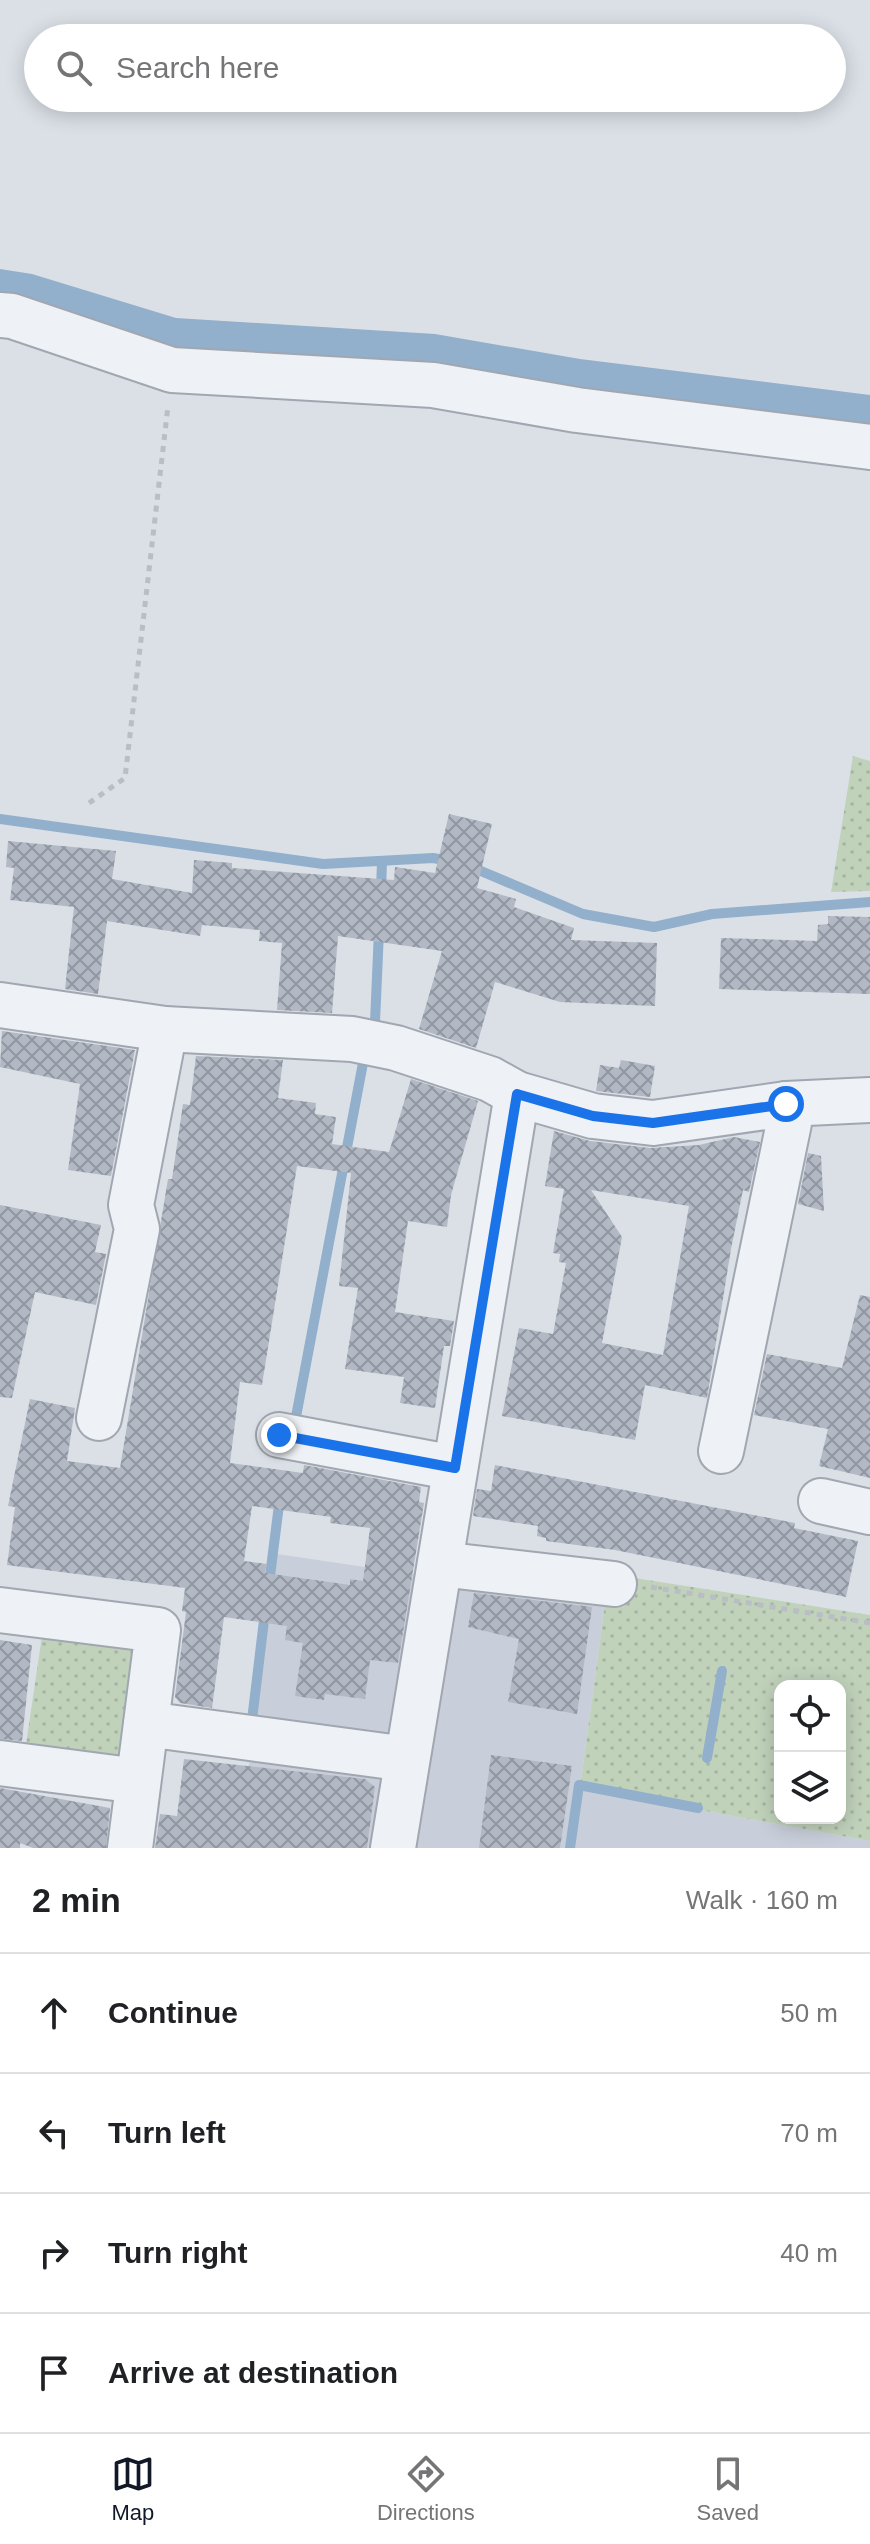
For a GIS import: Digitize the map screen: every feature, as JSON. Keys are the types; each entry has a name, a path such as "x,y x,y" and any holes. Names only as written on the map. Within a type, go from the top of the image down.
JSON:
{"street":[{"path":"0,315 12,316 172,370 433,385 577,410 870,447"},
{"path":"0,1005 165,1029 352,1039 396,1048 490,1079 517,1094 593,1116 653,1123 786,1104 870,1100"},
{"path":"99,1418 137,1229 131,1205 165,1029"},
{"path":"393,1848 517,1094"},
{"path":"721,1451 789,1123 786,1104"},
{"path":"279,1435 455,1468"},
{"path":"821,1501 870,1512"},
{"path":"440,1564 614,1584"},
{"path":"0,1610 158,1630 130,1848"},
{"path":"146,1724 407,1759"},
{"path":"0,1763 138,1781"}],"path":[{"path":"89,803 125,778 172,370"},
{"path":"614,1584 870,1623"}],"shaded area":[{"path":"277,1554 419,1575 375,1848 238,1848"},
{"path":"458,1556 609,1574 580,1788 870,1841 870,1848 412,1848"}],"green space":[{"path":"853,756 870,761 870,891 831,892"},
{"path":"609,1574 870,1615 870,1841 777,1824 846,1824 846,1680 774,1680 774,1823 580,1788"},
{"path":"43,1629 142,1643 127,1766 25,1751"}],"water":[{"path":"0,269 32,274 176,318 435,334 580,359 870,395 870,429 170,349 0,299"}],"building":[{"path":"449,814 492,824 477,888 516,899 514,907 574,928 571,940 657,943 655,1006 560,1002 495,982 476,1048 419,1029 442,951 338,936 332,1013 277,1010 282,943 259,941 260,930 202,925 200,936 107,921 98,994 65,989 74,907 10,900 14,868 6,867 8,841 116,851 112,879 192,893 194,860 232,863 232,868 394,880 395,867 435,873"},
{"path":"828,916 870,917 870,994 719,989 721,938 817,941 818,925 828,924"},
{"path":"2,1031 135,1050 111,1176 68,1170 80,1084 0,1067"},
{"path":"196,1056 283,1060 278,1098 316,1103 315,1114 336,1117 332,1144 389,1152 411,1079 478,1101 451,1195 447,1227 408,1221 395,1312 454,1321 450,1346 444,1346 435,1408 400,1403 404,1377 345,1369 358,1288 339,1286 351,1173 297,1166 262,1385 240,1382 230,1463 303,1473 304,1465 421,1487 419,1502 424,1503 398,1663 370,1660 365,1699 325,1694 324,1700 295,1696 303,1643 285,1640 287,1626 224,1617 212,1708 180,1703 175,1697 186,1612 182,1611 185,1588 7,1565 15,1507 8,1506 30,1399 75,1408 67,1461 120,1468 168,1179 172,1179 183,1104 190,1105","holes":["252,1506 331,1517 330,1523 370,1528 363,1581 350,1579 350,1585 265,1573 267,1564 244,1561"]},
{"path":"621,1060 655,1066 650,1097 596,1091 600,1065 619,1068"},
{"path":"554,1131 590,1141 650,1148 699,1145 734,1137 760,1142 749,1192 743,1190 707,1398 645,1385 635,1440 502,1416 519,1328 553,1334 566,1263 559,1262 560,1254 553,1253 564,1189 545,1186","holes":["591,1190 689,1206 663,1355 602,1343 622,1237"]},
{"path":"808,1153 821,1156 824,1211 798,1204"},
{"path":"0,1205 101,1225 95,1252 106,1254 96,1305 35,1292 12,1398 0,1397"},
{"path":"860,1295 870,1297 870,1478 819,1466 828,1429 754,1415 767,1354 842,1368"},
{"path":"495,1465 795,1523 794,1528 858,1541 846,1597 615,1550 546,1541 546,1538 537,1536 538,1526 473,1516 477,1489 491,1491"},
{"path":"474,1593 592,1607 577,1714 508,1702 519,1639 468,1627"},
{"path":"0,1640 32,1645 22,1741 0,1739"},
{"path":"491,1755 572,1766 560,1848 479,1848"},
{"path":"184,1759 365,1779 375,1787 367,1848 155,1848 160,1814 177,1816"},
{"path":"0,1788 110,1808 106,1848 33,1848 20,1843 20,1848 0,1848"}],"waterway":[{"path":"0,819 323,864 433,858 450,861"},
{"path":"381,891 382,861"},
{"path":"469,866 583,914 654,927 712,914 870,902"},
{"path":"375,1022 379,931"},
{"path":"295,1422 363,1063"},
{"path":"269,1584 280,1497"},
{"path":"252,1720 265,1612"},
{"path":"707,1758 722,1671"},
{"path":"570,1848 579,1785 698,1808"}],"route":[{"path":"279,1435 455,1468 517,1094 593,1116 653,1123 786,1104"}]}
